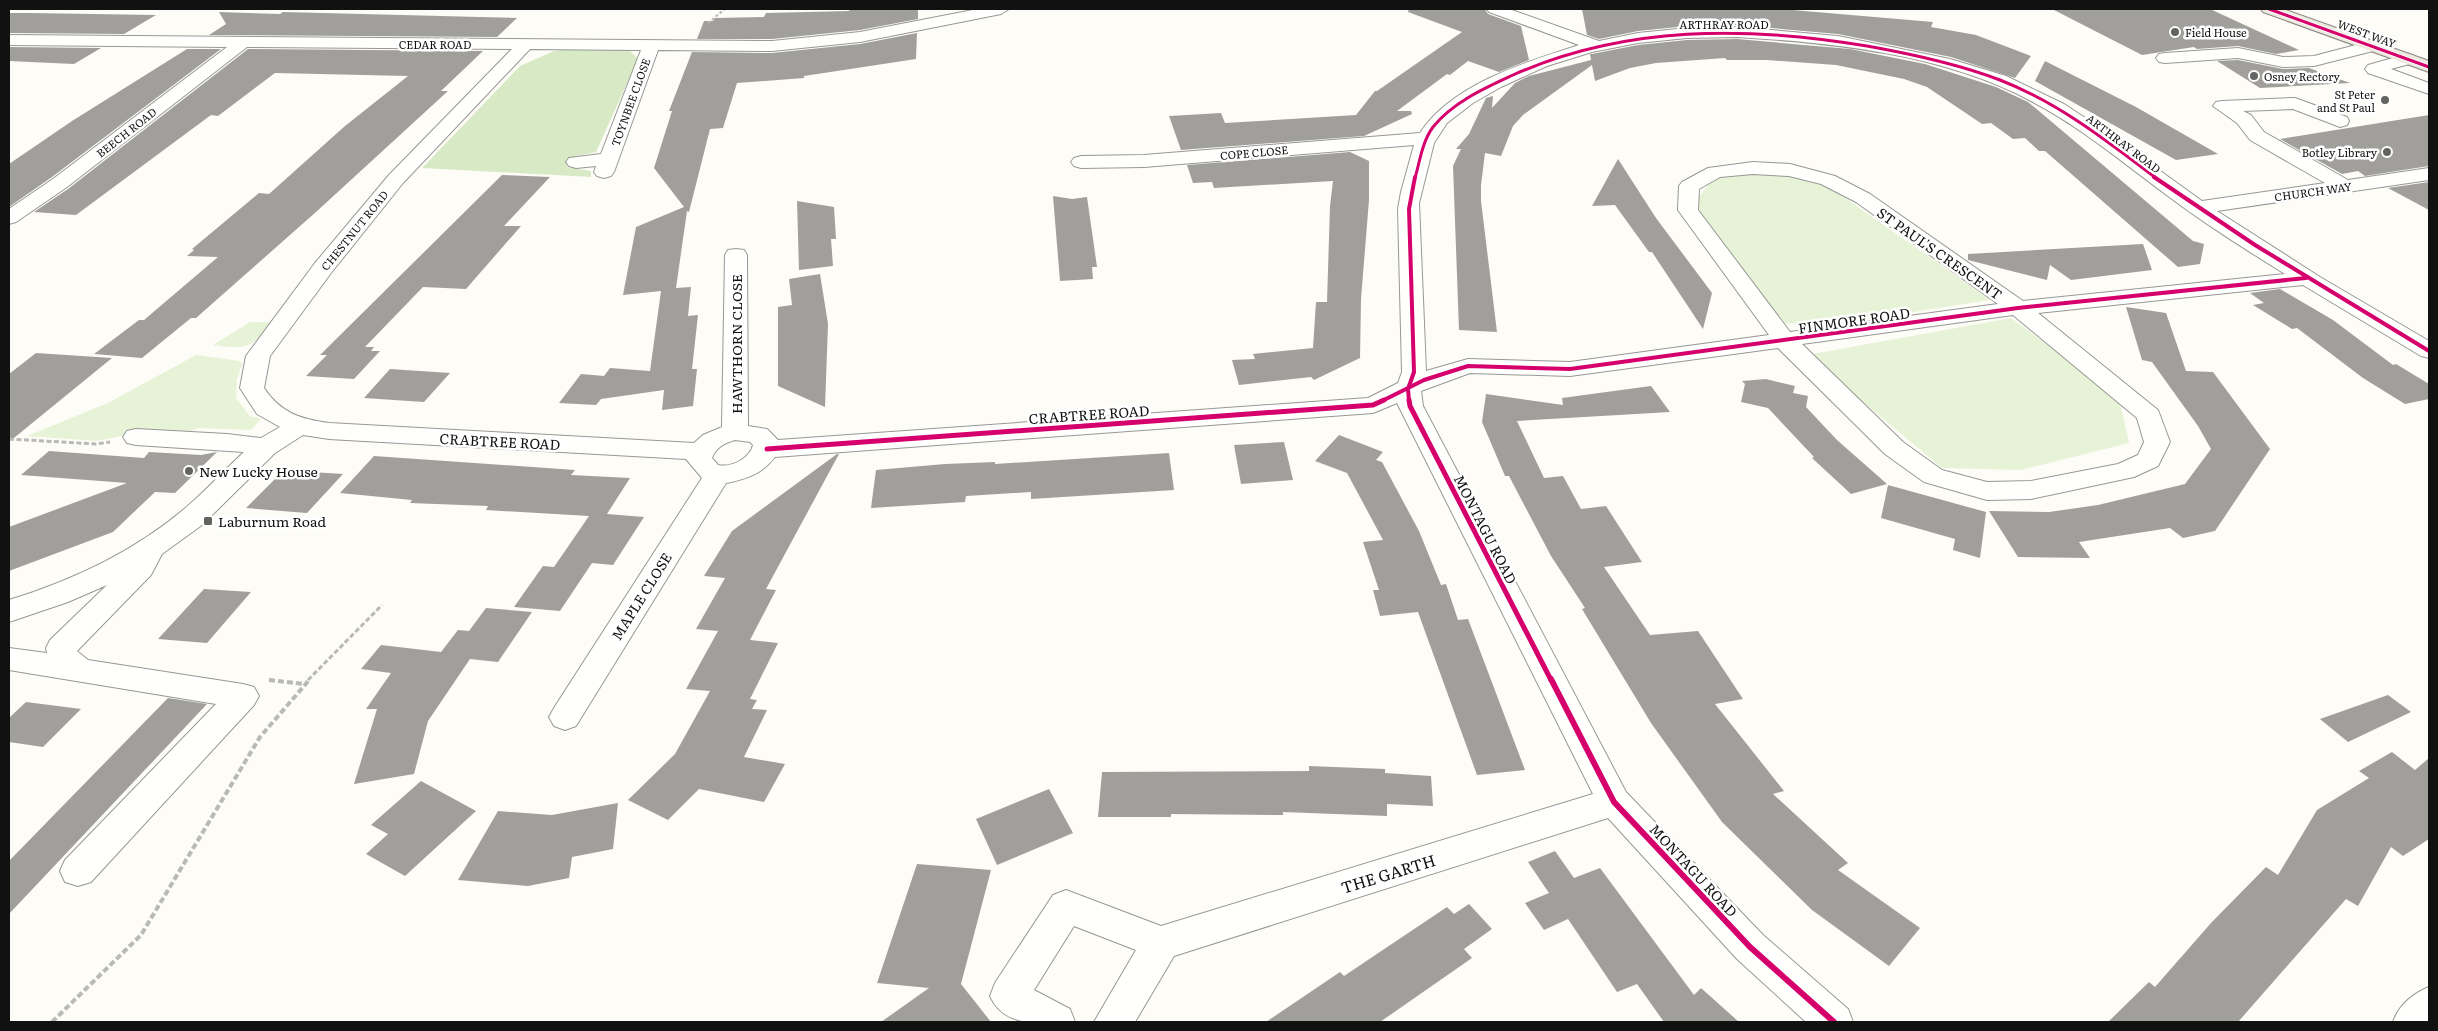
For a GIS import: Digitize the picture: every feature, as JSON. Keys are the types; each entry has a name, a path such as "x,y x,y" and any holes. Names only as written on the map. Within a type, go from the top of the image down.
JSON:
{"main road":[{"name":"WEST WAY","path":"2269,9 2429,66"}],"street":[{"name":"CEDAR ROAD","path":"9,40 241,44 772,46 860,37 1001,9"},
{"path":"1495,9 1595,45"},
{"name":"ARTHRAY ROAD","path":"1595,45 1642,36 1686,33 1762,33 1838,40 1916,56 1980,72 2034,95 2074,117 2143,171 2198,208 2306,278 2429,351"},
{"name":"BEECH ROAD","path":"9,218 60,183 241,44"},
{"name":"CHESTNUT ROAD","path":"299,427 266,409 252,388 258,356 323,268 396,179 526,44"},
{"name":"TOYNBEE CLOSE","path":"576,162 606,166 651,45"},
{"name":"MONTAGU ROAD","path":"1595,45 1527,66 1472,96 1444,116 1426,138 1409,198 1414,372 1408,389 1410,406 1614,802 1750,947 1834,1022"},
{"path":"2165,58 2238,53 2283,62 2314,61 2371,46"},
{"path":"2407,59 2374,69 2429,89"},
{"path":"2340,121 2295,103 2222,106 2244,119 2257,136 2346,187"},
{"name":"COPE CLOSE","path":"1081,162 1144,161 1426,138"},
{"name":"ST PAUL'S CRESCENT","path":"1753,168 1790,170 1828,180 1862,198 2018,308 2149,415 2157,442 2149,460 2125,471 2031,490 1987,491 1933,476 1894,448 1785,341 1688,210 1689,186 1715,172 1753,168"},
{"name":"CHURCH WAY","path":"2198,208 2429,174"},
{"name":"HAWTHORN CLOSE","path":"735,432 736,255"},
{"name":"FINMORE ROAD","path":"1408,389 1424,380 1468,366 1570,369 2018,308 2306,278"},
{"name":"CRABTREE ROAD","path":"767,449 1373,405 1408,389"},
{"path":"9,611 41,602 89,581 150,548 192,518 266,447 299,427"},
{"name":"CRABTREE ROAD","path":"299,427 709,463"},
{"path":"735,432 748,432 759,435 765,441 767,449 763,459 751,468 734,473 709,463 714,439 735,432"},
{"path":"136,437 227,442 266,447"},
{"name":"MAPLE CLOSE","path":"565,717 709,463"},
{"path":"77,668 63,658 61,648 140,568 147,560 150,548"},
{"path":"9,659 77,668 243,696 78,871"},
{"name":"THE GARTH","path":"1162,943 1614,802"},
{"path":"1056,1022 1009,996 1066,906 1162,943 1114,1022"},
{"path":"2412,1022 2429,1005"}],"path":[{"path":"9,439 96,444 136,437"},
{"path":"52,1022 141,935 260,737 305,684 382,605"}],"green space":[{"path":"573,48 629,50 638,59 596,152 572,157 567,167 591,171 591,177 422,168 520,66 554,51"},
{"path":"1758,170 1817,178 1990,300 1901,314 1784,324 1691,208 1713,179"},
{"path":"2011,318 2119,398 2129,443 2021,470 1942,468 1807,355"},
{"path":"250,322 270,322 258,338 247,346 213,345"},
{"path":"196,355 240,361 242,365 237,379 236,398 250,416 261,419 251,430 198,428 188,432 137,433 97,441 27,436 108,403"}],"building":[{"path":"850,9 918,9 918,19 860,30 772,39 697,39 704,21 713,21 715,18 764,17 766,13 849,11"},
{"path":"1409,9 1485,9 1488,14 1521,26 1529,60 1499,72 1468,61 1397,111 1411,111 1412,114 1364,136 1181,150 1169,116 1221,113 1225,123 1356,115 1375,91 1462,32 1408,12"},
{"path":"1582,9 1781,9 1933,22 1931,27 1976,35 2031,56 2015,78 1951,57 1838,34 1737,25 1687,26 1638,31 1599,39 1587,35"},
{"name":"Field House","path":"2052,9 2210,9 2299,50 2276,54 2238,46 2197,49 2194,47 2142,55"},
{"path":"219,12 517,18 497,37 209,35 226,24"},
{"path":"9,13 156,15 124,34 9,33"},
{"path":"917,33 916,59 804,76 804,78 737,83 723,128 710,129 689,212 687,211 676,288 691,287 688,316 698,315 692,369 697,369 693,406 662,410 664,390 601,399 596,405 559,403 581,374 604,376 610,368 650,371 661,291 623,295 636,227 684,207 654,168 672,111 669,111 692,52 772,53 860,44"},
{"path":"1737,39 1850,49 1925,64 1996,87 2028,102 2193,241 2204,244 2200,264 2178,267 2045,151 2039,151 2025,138 2013,139 1991,123 1982,124 1927,87 1904,79 1836,65 1767,60 1727,60 1725,58 1656,63 1630,68 1595,81 1592,65 1523,115 1513,126 1501,156 1485,153 1481,201 1497,332 1459,330 1453,166 1461,149 1456,149 1469,134 1486,98 1493,96 1492,108 1515,83 1529,76 1591,60 1590,54 1638,45 1687,40"},
{"path":"9,47 101,48 74,64 9,61"},
{"path":"187,49 221,49 52,177 9,207 9,164 72,121"},
{"path":"248,49 483,51 441,91 448,91 316,212 196,318 191,318 142,358 94,354 139,320 144,320 218,257 187,256 194,250 192,249 259,193 269,194 345,126 408,76 275,73 218,116 211,115 76,215 34,212 68,189"},
{"path":"2238,60 2283,69 2309,68 2350,83 2260,88 2217,61"},
{"path":"2045,61 2136,107 2218,154 2176,160 2035,81"},
{"path":"2429,115 2429,166 2365,176 2358,171 2342,174 2280,139"},
{"path":"1350,152 1369,161 1369,200 1361,299 1360,358 1314,380 1311,377 1239,385 1232,360 1255,359 1253,354 1313,348 1316,302 1327,302 1330,206 1333,181 1214,188 1212,182 1193,183 1187,165"},
{"path":"1618,159 1656,218 1712,293 1703,329 1652,252 1649,252 1615,205 1592,206"},
{"path":"502,175 550,177 504,226 521,226 466,289 423,287 365,347 374,347 371,351 380,351 354,379 306,376 327,355 320,355"},
{"path":"2429,182 2429,210 2388,188"},
{"path":"1053,196 1072,199 1087,197 1097,267 1092,267 1093,279 1060,281"},
{"path":"797,201 834,207 836,239 831,239 833,266 799,270"},
{"path":"2143,244 2152,270 2071,280 2050,265 2047,280 1968,260 1968,254"},
{"path":"820,274 828,324 825,407 778,386 778,307 792,305 789,279"},
{"path":"2280,289 2333,320 2393,365 2396,364 2429,384 2429,399 2405,404 2363,378 2297,328 2292,329 2253,305 2264,303 2250,293"},
{"path":"2126,307 2166,313 2186,371 2213,372 2270,449 2215,531 2183,538 2170,528 2079,542 2090,558 2018,557 1989,511 2049,512 2098,505 2185,484 2211,449 2198,426 2152,362 2142,360"},
{"path":"36,353 112,358 9,442 9,374"},
{"path":"390,369 450,373 424,402 364,398"},
{"path":"1766,379 1795,386 1793,393 1808,396 1806,407 1837,440 1887,484 1851,494 1812,458 1814,457 1768,408 1741,402 1745,384 1742,381"},
{"path":"1651,386 1670,412 1517,421 1544,478 1563,476 1581,509 1606,506 1642,562 1604,567 1650,635 1698,631 1743,699 1715,704 1784,791 1773,794 1848,863 1838,870 1920,928 1889,966 1812,910 1722,822 1651,723 1582,609 1585,608 1551,556 1509,476 1505,476 1482,422 1486,394 1563,405 1562,398"},
{"path":"1339,435 1383,452 1376,460 1382,462 1419,531 1441,585 1446,584 1458,620 1468,619 1525,770 1477,775 1418,612 1380,616 1373,590 1379,590 1363,542 1383,540 1347,473 1315,461"},
{"path":"1284,442 1293,480 1241,484 1234,445"},
{"path":"49,451 144,458 149,452 201,455 217,452 175,493 155,492 113,532 9,571 9,527 127,483 21,475"},
{"path":"1169,453 1174,490 1031,499 1031,492 966,496 965,502 871,508 876,470 945,464 995,462 995,464"},
{"path":"839,454 766,589 776,590 750,640 778,643 750,699 757,700 752,709 767,710 744,757 785,764 764,802 699,789 668,820 628,800 675,754 710,691 686,689 718,631 696,629 725,578 704,576 732,531"},
{"path":"374,456 575,470 571,475 630,478 607,514 644,517 613,565 592,563 560,611 514,607 543,566 554,567 589,516 486,510 488,506 410,503 412,500 340,493"},
{"path":"285,469 343,474 307,513 246,508"},
{"path":"1888,485 1986,512 1980,558 1953,550 1955,539 1881,518"},
{"path":"204,589 251,592 207,643 158,639"},
{"path":"486,608 532,612 498,662 470,659 428,721 414,774 354,784 377,709 366,709 391,673 361,669 381,645 441,652 458,630 469,631"},
{"path":"2388,695 2411,712 2348,742 2320,719"},
{"path":"168,698 207,704 9,914 9,861"},
{"path":"26,702 81,709 43,747 9,742 9,718"},
{"path":"2392,752 2415,770 2429,758 2429,839 2403,856 2391,847 2358,906 2346,899 2238,1022 2108,1022 2149,982 2155,987 2211,923 2266,867 2278,875 2317,810 2369,778 2359,771"},
{"path":"1309,766 1385,769 1385,773 1431,776 1433,806 1387,804 1387,816 1283,812 1283,815 1171,814 1171,817 1098,817 1102,772 1309,771"},
{"path":"421,781 476,811 405,876 366,854 388,834 371,825"},
{"path":"1049,789 1073,833 997,865 976,819"},
{"path":"618,803 613,849 572,857 569,878 528,886 458,880 498,811 552,815"},
{"path":"1555,851 1574,878 1600,868 1694,995 1701,988 1739,1022 1664,1022 1637,984 1617,992 1568,919 1544,930 1525,903 1549,893 1528,862"},
{"path":"917,864 991,870 961,984 991,1022 881,1022 929,988 877,983"},
{"path":"1469,904 1492,929 1464,949 1472,958 1380,1022 1266,1022 1340,972 1344,976 1447,907 1454,914"}],"cycle path":[{"path":"2269,9 2429,67"},
{"path":"1834,1022 1750,947 1614,802 1410,406 1408,389 1414,372 1409,203 1426,140 1440,119 1476,93 1541,62 1589,48 1638,38 1687,33 1737,32 1788,35 1838,41 1925,58 2000,80 2058,108 2099,135 2226,227 2429,351"},
{"path":"767,449 1373,405 1424,380 1468,366 1570,369 2018,308 2306,278"}],"place":[{"name":"Field House","path":"2175,32"},
{"name":"Osney Rectory","path":"2254,76"},
{"name":"St Peter and St Paul","path":"2385,100"},
{"name":"Botley Library","path":"2387,152"},
{"name":"New Lucky House","path":"189,471"},
{"name":"Laburnum Road","path":"208,521"}]}
